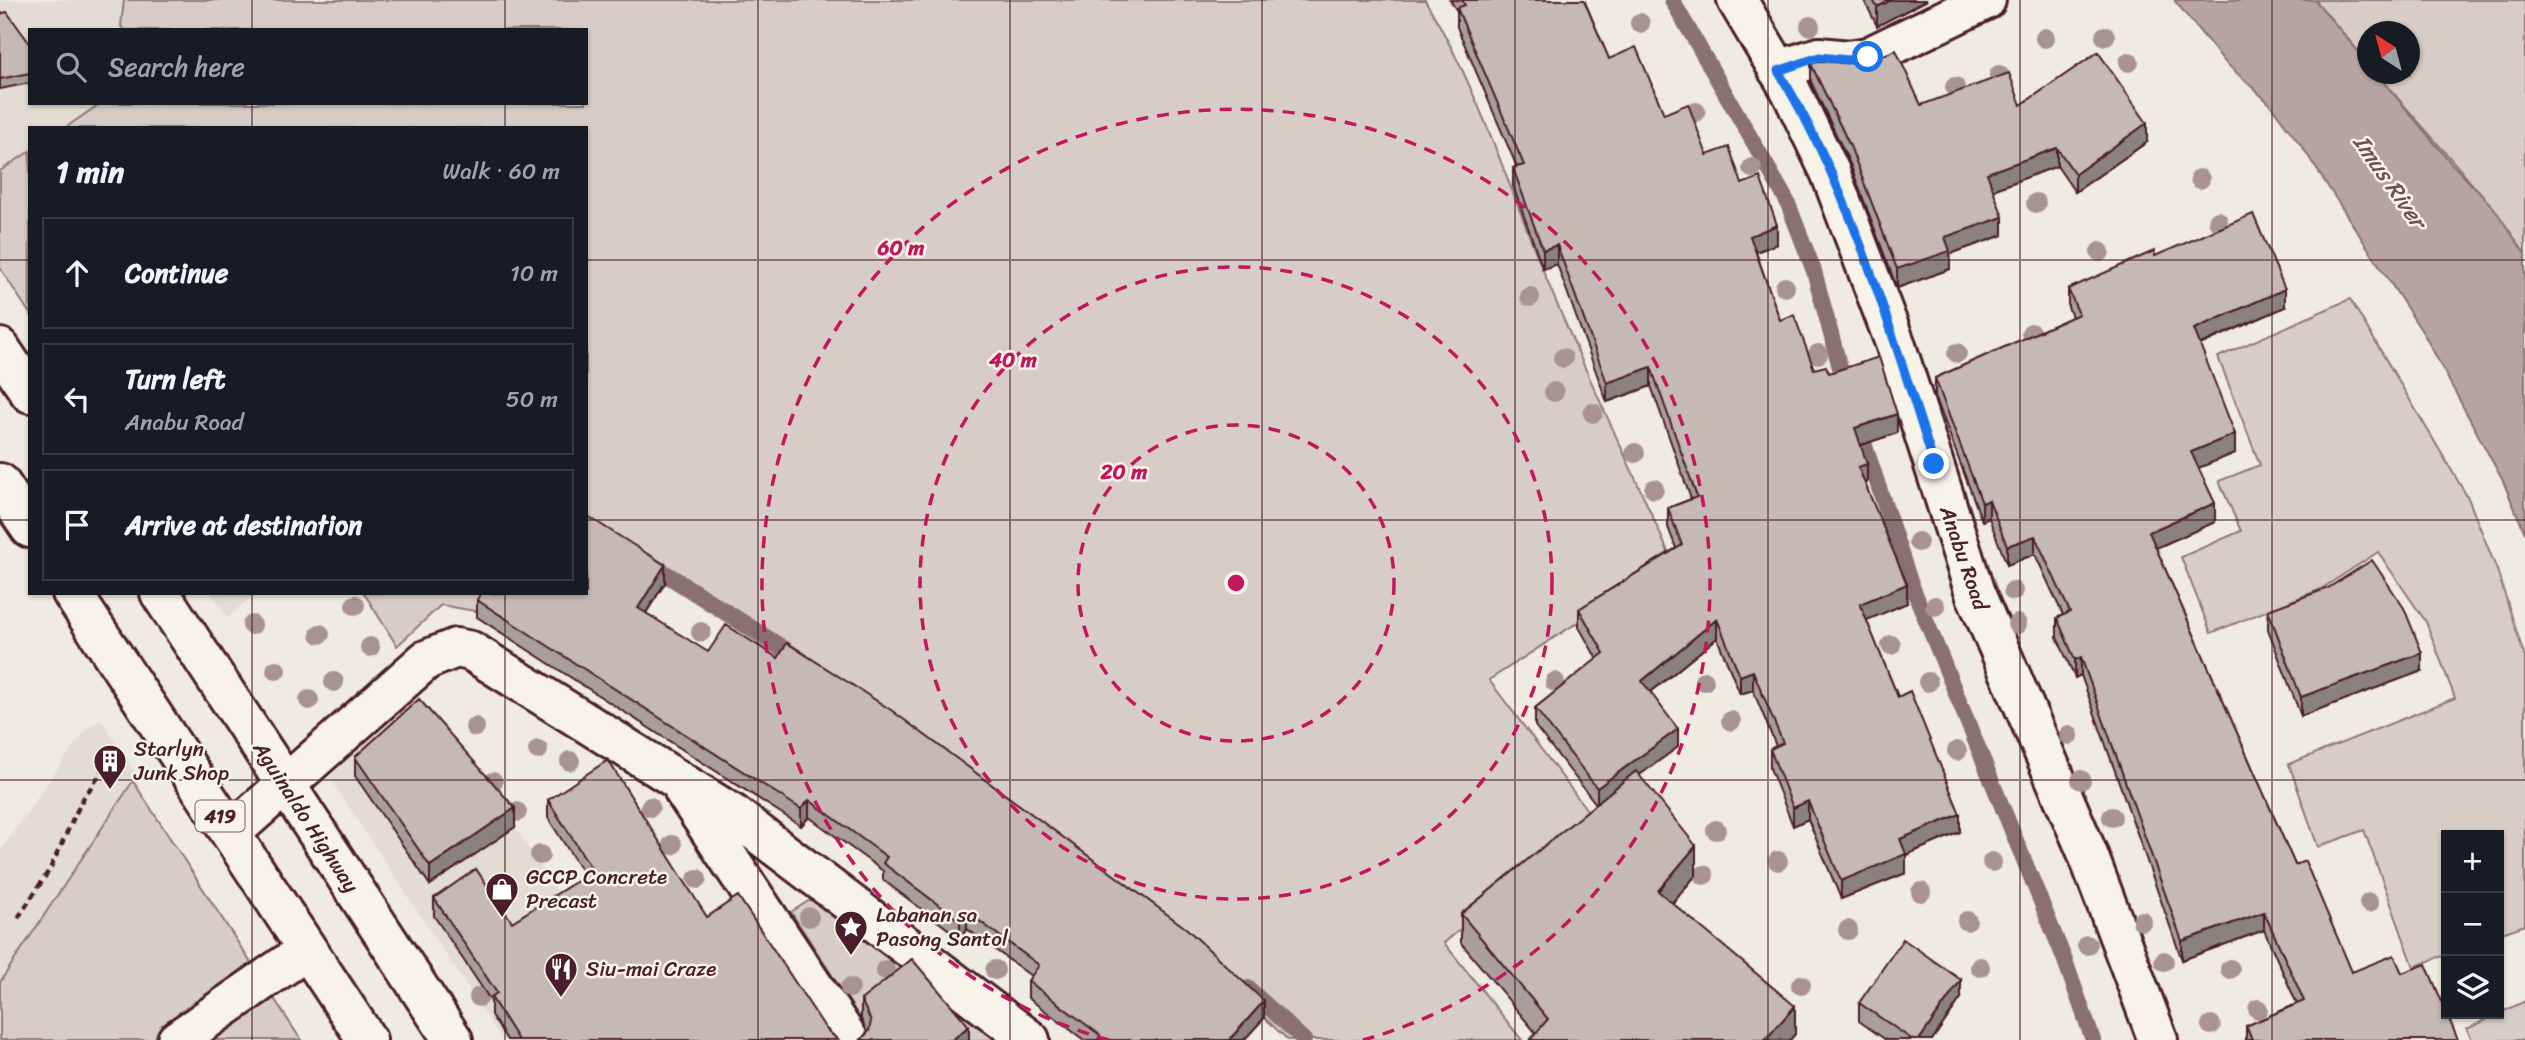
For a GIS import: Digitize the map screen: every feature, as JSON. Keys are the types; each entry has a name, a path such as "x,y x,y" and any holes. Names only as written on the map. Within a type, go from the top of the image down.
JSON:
{"main road":[{"name":"Anabu Road","path":"1737,0 1814,135 1840,197 1895,343 1975,593 2004,667 2087,852 2158,1040"},
{"path":"1778,71 1819,57 1849,60 1868,57 1986,0"},
{"path":"0,348 28,390"},
{"path":"0,483 28,525"},
{"name":"419","path":"73,595 367,1040"},
{"name":"Aguinaldo Highway","path":"171,597 285,786 453,1040"},
{"path":"231,833 426,660 456,648 471,652 676,778 779,847 1030,1040"},
{"path":"676,778 849,1040"},
{"path":"177,1040 307,950"}],"path":[{"path":"18,918 50,869 82,800 124,742"}],"shaded area":[{"path":"0,0 149,0 169,28 28,28 28,105 98,105 68,126 28,126 28,152 0,171"},
{"path":"124,0 1425,0 1475,98 1557,305 1672,561 1489,680 1593,818 1444,943 1522,1040 1288,1040 1189,947 886,724 588,533 588,126 68,126 98,105 588,105 588,28 121,26"},
{"path":"2315,0 2525,0 2525,254 2472,184 2386,84 2420,84 2420,21 2357,21 2357,50"},
{"path":"28,152 28,311 0,268 0,171"},
{"path":"2350,299 2468,498 2497,570 2525,658 2525,925 2504,932 2504,830 2441,830 2441,956 2414,967 2364,830 2318,847 2289,764 2455,698 2426,622 2378,552 2321,589 2211,633 2181,557 2241,531 2219,481 2260,465 2218,357"},
{"path":"212,595 253,595 228,618"},
{"path":"365,595 492,595 480,612 441,605 397,646"},
{"path":"408,705 515,827 654,1040 502,1040 329,777"},
{"path":"101,719 136,774 0,982 0,851 73,747 87,729"},
{"path":"133,781 301,1040 0,1040 0,982"},
{"path":"815,897 998,1040 874,1040 791,912"},
{"path":"2525,1001 2525,1040 2472,1040 2467,1029 2488,1019 2504,1019 2504,1011"}],"water":[{"name":"Imus River","path":"2174,0 2315,0 2357,50 2357,84 2385,84 2451,163 2494,208 2525,254 2525,533 2503,481 2425,336 2303,148 2268,102 2225,62"}],"building":[{"path":"1462,0 1584,0 1609,59 1636,47 1664,114 1688,104 1707,155 1729,147 1742,184 1760,177 1777,225 1750,236 1780,320 1794,315 1814,369 1826,366 1829,373 1879,357 1897,414 1855,428 1867,464 1858,467 1907,584 1860,604 1898,697 1910,691 1960,814 1900,839 1906,854 1841,881 1808,801 1793,808 1770,749 1783,743 1753,671 1740,676 1717,619 1642,681 1678,729 1597,788 1535,708 1604,653 1579,609 1682,545 1668,508 1697,497 1651,367 1607,383 1557,245 1543,250 1513,168 1524,165 1457,8 1465,5"},
{"path":"1873,0 1891,0 1877,7"},
{"path":"7,12 28,41 28,73 0,79 0,14"},
{"path":"1896,50 1921,105 2009,73 2021,105 2098,52 2147,123 2075,174 2057,148 1987,173 2003,217 1945,237 1950,251 1897,269 1850,146 1811,64 1821,61 1847,63 1871,60"},
{"path":"2253,214 2285,289 2194,329 2235,434 2191,452 2215,503 2149,532 2295,865 2305,861 2352,972 2394,955 2402,973 2426,964 2441,1000 2441,1019 2449,1019 2458,1040 2252,1040 2246,1026 2304,1001 2264,912 2182,941 2081,657 2075,660 2057,618 2070,612 2035,536 2007,546 1989,500 1982,503 1935,378 2079,314 2068,289 2154,251 2155,256"},
{"path":"588,516 665,565 638,608 708,652 726,625 778,658 787,643 891,710 1187,929 1264,1001 1229,1040 1098,1040 1100,1035 1028,981 1039,965 967,912 960,921 883,863 887,857 809,800 801,809 477,600 480,595 588,595"},
{"path":"2372,560 2404,608 2422,653 2301,697 2268,610 2328,588"},
{"path":"419,699 515,808 430,866 355,757"},
{"path":"608,760 707,917 738,896 826,1029 838,1040 518,1040 491,997 497,993 434,898 476,869 512,922 593,871 548,800"},
{"path":"1636,771 1696,846 1658,891 1795,1006 1765,1040 1530,1040 1548,1019 1461,914"},
{"path":"1903,939 1961,980 1919,1040 1913,1040 1859,1003"},
{"path":"912,959 969,1026 952,1040 860,1040 869,1031 871,1021 861,1000"}],"waterway":[{"path":"1672,0 1787,201 1814,271 1846,390"},
{"path":"1858,425 1910,581 2064,958 2093,1040"},
{"path":"647,561 802,660"},
{"path":"1248,988 1304,1040"}],"place":[{"name":"Starlyn Junk Shop","path":"110,791"},
{"name":"GCCP Concrete Precast","path":"502,919"},
{"name":"Labanan sa Pasong Santol","path":"851,957"},
{"name":"Siu-mai Craze","path":"561,999"}],"route":[{"path":"1868,57 1849,60 1819,57 1778,71 1814,135 1830,172 1895,343 1934,464"}]}
